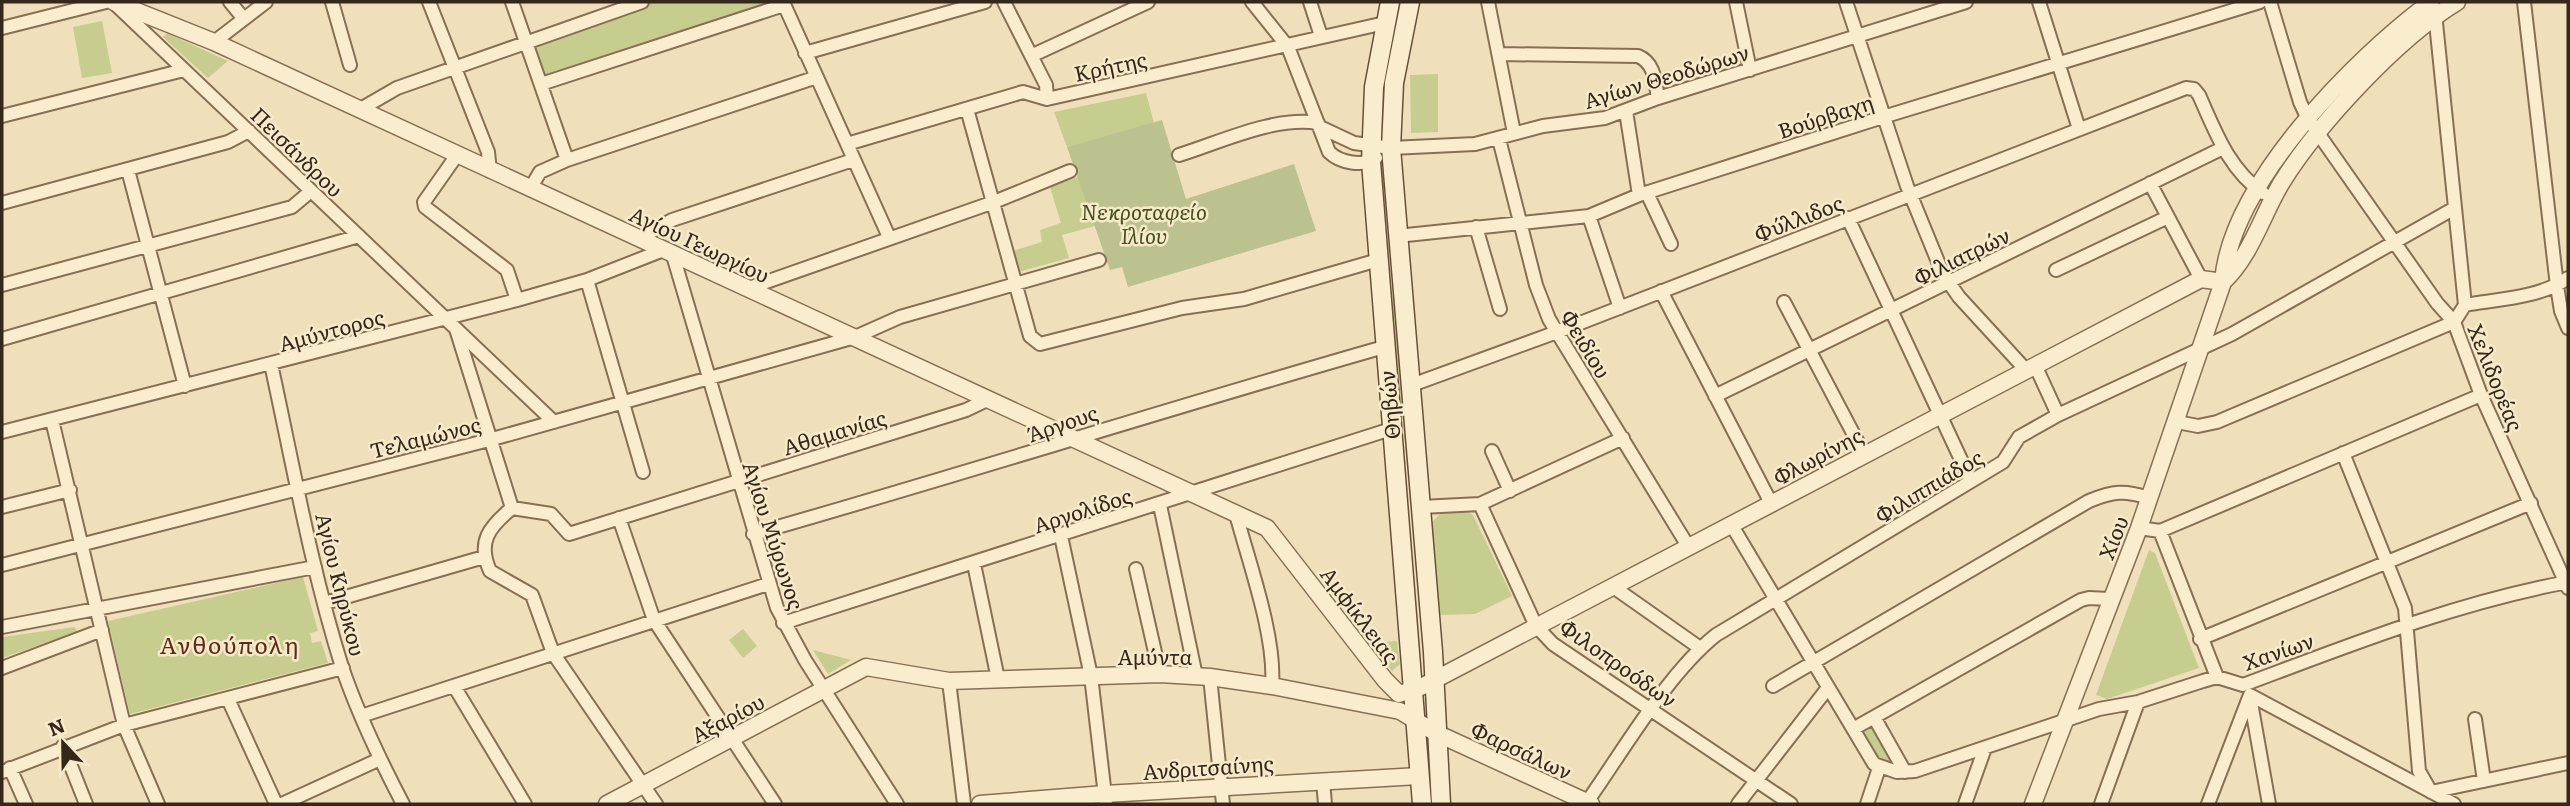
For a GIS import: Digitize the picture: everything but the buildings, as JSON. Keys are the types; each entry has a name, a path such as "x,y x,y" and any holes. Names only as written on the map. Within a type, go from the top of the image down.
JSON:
{"main road":[{"name":"Θηβών","path":"1390,2 1374,86 1371,153 1384,347 1422,804"},
{"name":"Θηβών","path":"1410,2 1394,83 1391,148 1421,507 1441,804"}],"street":[{"path":"2,28 106,2"},
{"name":"Αγίου Γεωργίου","path":"113,2 214,42 1267,528"},
{"name":"Πεισάνδρου","path":"113,2 554,422"},
{"path":"230,2 244,19"},
{"path":"214,42 266,2"},
{"path":"332,2 350,65"},
{"path":"429,2 488,152 490,171"},
{"path":"512,2 567,160"},
{"path":"359,110 387,92 455,66 642,2"},
{"path":"806,53 985,2"},
{"path":"1004,2 1033,55 1046,85 1047,99"},
{"path":"1033,55 1148,2"},
{"path":"1252,2 1288,47 1329,152 1334,157 1354,162 1371,153"},
{"path":"1310,2 1321,36"},
{"path":"1488,2 1514,133"},
{"path":"1736,2 1750,70"},
{"path":"1846,2 1910,194 1947,283 2030,368 2058,415"},
{"name":"Αγίων Θεοδώρων","path":"1371,153 1391,148 1475,144 1514,133 1605,118 1658,98 1966,2"},
{"path":"2039,2 2056,64 2079,129"},
{"name":"Βούρβαχη","path":"1397,236 1589,216 1643,194 1883,117 2260,2"},
{"name":"Χελιδορέας","path":"2270,2 2300,103 2308,119 2394,244 2454,322 2481,395 2567,584"},
{"name":"Χίου","path":"2033,804 2178,422 2223,282 2236,270 2265,194 2308,119 2383,41 2433,7 2456,2"},
{"path":"2524,2 2557,286 2561,311 2568,328"},
{"path":"541,84 783,3 889,237"},
{"path":"2178,422 2198,426 2217,422 2454,322 2465,305 2433,7"},
{"name":"Χίου","path":"2265,194 2433,7"},
{"name":"Κρήτης","path":"847,144 1023,92 1047,99 1288,47 1321,36 1385,23"},
{"path":"1500,54 1638,56 1647,60 1651,66 1658,98"},
{"path":"2,116 184,70"},
{"path":"530,189 540,172 567,160 817,77"},
{"name":"Φύλλιδος","path":"1409,386 1620,308 2186,88 2194,89 2199,95 2224,148"},
{"path":"967,109 995,202 1030,336 1040,344 1182,308 1244,299 1378,260"},
{"path":"1626,111 1643,194 1671,244"},
{"path":"1179,155 1261,129 1307,121 1320,125 1371,153"},
{"path":"2,202 228,142 249,131"},
{"name":"Φειδίου","path":"1499,139 1542,304 1688,546"},
{"path":"2224,148 2238,169 2265,194"},
{"name":"Φιλιατρών","path":"1715,396 2224,148"},
{"path":"457,155 424,202 425,207 507,270 517,300"},
{"path":"640,238 672,220 853,160"},
{"path":"128,170 185,386"},
{"path":"749,288 995,202 1070,171"},
{"path":"2150,183 2201,279 2223,282"},
{"path":"2,285 292,207 311,191"},
{"name":"Φιλιππιάδος","path":"1589,803 1653,709 1700,648 2003,462 2019,437 2058,415 2232,334 2453,209"},
{"path":"1589,216 1620,308"},
{"path":"2056,270 2168,217"},
{"path":"1848,218 1971,481"},
{"path":"1476,227 1500,309"},
{"path":"2,339 359,236"},
{"name":"Αμύντορος","path":"2,432 517,300 587,280 669,251"},
{"name":"Αγίου Μύρωνος","path":"669,251 768,584 783,623 897,804"},
{"name":"Τελαμώνος","path":"2,565 298,486 554,422 855,337 900,317 1015,281 1099,260"},
{"path":"2465,305 2557,286 2568,278"},
{"name":"Φλωρίνης","path":"1433,679 2201,279"},
{"path":"587,280 620,403 643,472"},
{"path":"1661,291 1771,503"},
{"path":"1784,302 1864,454"},
{"name":"Πεισάνδρου","path":"456,329 512,508"},
{"name":"Άργους","path":"753,534 1075,439 1158,411 1384,347"},
{"name":"Αγίου Κηρύκου","path":"271,364 315,568 343,668 361,716 403,804"},
{"path":"2139,528 2160,531 2481,395"},
{"name":"Αθαμανίας","path":"512,508 551,514 569,534 966,410 989,400"},
{"path":"52,420 124,725 158,804"},
{"name":"Αργολίδος","path":"783,623 1160,505 1391,429"},
{"path":"1421,507 1480,504 1623,438"},
{"path":"1492,451 1510,491"},
{"path":"2343,453 2405,608 2419,771 2431,792"},
{"path":"2,507 70,490"},
{"path":"1773,686 2089,501 2110,492 2124,490 2150,498"},
{"path":"2200,639 2530,503"},
{"name":"Φιλοπροόδων","path":"1480,504 1536,626 1553,644 1791,804"},
{"path":"1160,505 1203,676 1223,804"},
{"path":"512,508 490,527 484,541 484,557 494,576 532,594 554,653 656,804"},
{"path":"1236,514 1266,628 1274,669 1272,686"},
{"path":"619,519 654,620 775,804"},
{"path":"1731,524 1827,688 1879,768 1867,804"},
{"name":"Αμφίκλειας","path":"1267,528 1392,689 1399,694 1413,690"},
{"path":"2160,531 2217,677"},
{"path":"1061,536 1091,676 1106,799"},
{"path":"325,603 484,557"},
{"path":"974,564 998,679"},
{"path":"2,627 315,568"},
{"path":"1136,569 1160,674"},
{"path":"361,716 768,584"},
{"name":"Χανίων","path":"1879,768 1905,772 2099,709 2138,702 2217,677 2246,690 2407,624 2472,603 2567,584"},
{"path":"1612,586 1700,648"},
{"path":"1853,729 2081,600 2109,599"},
{"path":"2,668 102,630"},
{"name":"Αμύντα","path":"866,667 949,681 1160,674 1203,676 1272,686 1401,711 1436,733"},
{"name":"Αξαρίου","path":"607,804 866,667"},
{"path":"26,804 6,770 63,746 124,725 343,668"},
{"path":"1413,690 1433,679"},
{"path":"949,681 964,804"},
{"path":"454,686 524,804"},
{"path":"1738,804 1827,688"},
{"path":"2246,690 2454,804"},
{"path":"2208,804 2246,690"},
{"path":"2246,690 2269,804"},
{"path":"228,699 276,804"},
{"path":"2101,804 2138,702"},
{"path":"1874,717 1905,772"},
{"path":"2475,719 2484,781"},
{"name":"Φαρσάλων","path":"1436,733 1589,803"},
{"path":"63,746 86,804"},
{"path":"1965,804 1985,748"},
{"path":"282,804 380,759"},
{"path":"2424,804 2431,792 2568,763"},
{"name":"Ανδριτσαίνης","path":"980,804 1106,799 1221,786 1439,776"},
{"path":"1323,781 1325,804"}],"green space":[{"path":"653,2 776,2 546,79 533,43"},
{"path":"102,21 112,73 82,78 73,27"},
{"path":"167,33 228,61 208,78 163,37"},
{"path":"1438,74 1438,132 1411,133 1410,75"},
{"path":"1146,93 1154,123 1067,147 1054,112"},
{"name":"Νεκροταφείο Ιλίου","path":"1162,120 1186,199 1294,164 1316,231 1128,287 1122,267 1110,270 1067,147"},
{"path":"1078,177 1095,226 1062,235 1069,258 1018,272 1013,251 1042,242 1040,230 1061,223 1050,187"},
{"path":"1393,282 1413,487 1412,514 1392,316"},
{"path":"1466,511 1473,515 1512,596 1475,614 1440,615 1431,523 1442,512"},
{"path":"2149,550 2155,553 2199,668 2107,699 2096,695"},
{"path":"303,577 318,631 310,633 312,643 321,641 328,663 130,714 108,621"},
{"path":"75,627 77,632 2,658 2,637"},
{"path":"743,629 757,646 743,658 729,640"},
{"path":"1397,641 1400,664 1392,671 1369,643"},
{"path":"813,650 851,660 828,674"},
{"path":"1873,727 1891,757 1889,764 1881,763 1863,733"}],"district":[{"name":"Ανθούπολη","path":"230,644"}]}
